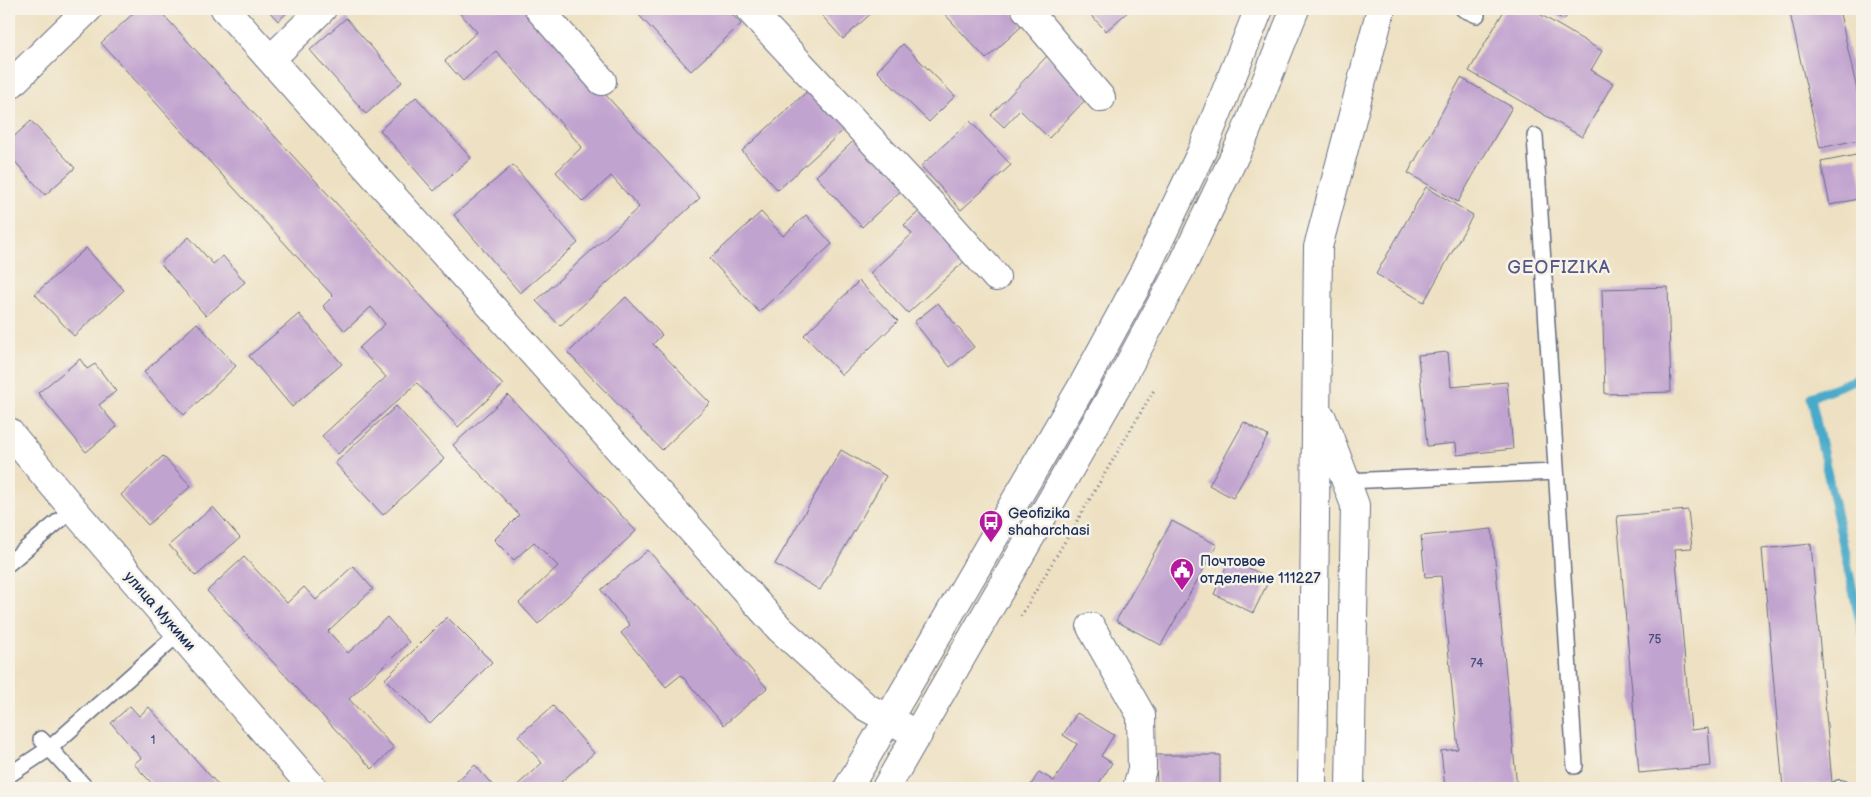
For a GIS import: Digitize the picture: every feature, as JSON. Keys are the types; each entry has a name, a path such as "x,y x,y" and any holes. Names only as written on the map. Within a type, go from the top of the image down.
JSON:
{"street":[{"path":"9,86 88,9"},
{"path":"224,9 271,59 780,629 866,707 918,735"},
{"path":"271,59 322,9"},
{"path":"539,9 602,81"},
{"path":"748,9 922,194 996,277"},
{"path":"1026,9 1101,98"},
{"path":"848,788 1084,382 1144,272 1202,151 1259,9"},
{"path":"886,788 1119,383 1184,262 1244,134 1295,9"},
{"path":"1312,788 1318,247 1381,9"},
{"path":"1316,403 1355,505 1350,788"},
{"name":"улица Мукими","path":"9,432 313,788"},
{"path":"1091,627 1141,715 1142,769 1137,788"}],"lane":[{"path":"1535,136 1576,766"},
{"path":"1346,481 1556,472"},
{"path":"9,563 73,509"},
{"path":"9,775 45,743 180,633"},
{"path":"45,743 86,788"}],"path":[{"path":"1017,622 1154,390"}],"building":[{"path":"138,9 158,9 503,385 458,427 417,383 338,454 322,436 386,377 359,348 385,324 371,307 345,331 323,306 333,296 101,43"},
{"path":"267,9 291,9 278,21"},
{"path":"456,9 527,9 700,198 560,326 536,301 639,207 611,176 583,202 556,172 582,147 496,51 463,81 445,61 477,32"},
{"path":"644,9 727,9 741,24 691,71 638,14"},
{"path":"816,9 876,9 843,39"},
{"path":"940,9 1009,9 1023,25 986,59"},
{"path":"1085,9 1131,9 1106,31"},
{"path":"1505,9 1531,9 1602,51 1591,70 1613,83 1582,137 1469,71"},
{"path":"1545,9 1571,9 1564,20"},
{"path":"1789,9 1839,9 1859,99 1862,98 1862,139 1820,148"},
{"path":"346,18 402,82 366,114 310,50"},
{"path":"903,44 955,96 929,122 877,71"},
{"path":"1047,56 1089,96 1049,138 1020,110 1004,127 991,115"},
{"path":"1461,78 1512,107 1458,202 1408,173"},
{"path":"813,86 849,125 778,190 742,151"},
{"path":"416,97 471,158 434,191 380,130"},
{"path":"31,121 75,168 45,195 9,155 9,141"},
{"path":"970,121 1011,165 961,210 921,166"},
{"path":"860,135 906,186 862,227 816,176"},
{"path":"1856,155 1862,185 1862,198 1830,205 1821,162"},
{"path":"513,165 578,243 520,293 454,215"},
{"path":"1426,187 1473,215 1424,302 1376,274"},
{"path":"924,207 969,257 908,313 870,273 912,234 904,225"},
{"path":"761,212 783,236 806,215 832,244 759,312 710,259"},
{"path":"189,237 213,264 223,256 245,282 206,316 160,263"},
{"path":"86,248 124,290 74,336 35,294"},
{"path":"859,281 898,321 842,375 804,335"},
{"path":"1668,287 1671,392 1605,394 1602,289"},
{"path":"626,297 662,335 653,344 710,403 662,450 568,353"},
{"path":"938,303 974,347 950,367 914,322"},
{"path":"299,314 342,364 292,407 249,356"},
{"path":"197,323 236,366 184,415 144,372"},
{"path":"1448,352 1451,387 1507,382 1513,449 1457,455 1456,443 1427,446 1418,355"},
{"path":"80,359 87,369 95,364 116,391 99,405 117,427 86,452 38,393"},
{"path":"508,395 636,531 538,624 519,603 558,566 534,542 514,560 494,540 519,515 453,445"},
{"path":"396,406 444,459 383,515 335,463"},
{"path":"1244,422 1268,436 1233,498 1209,485"},
{"path":"841,450 886,476 820,590 775,564"},
{"path":"163,456 191,486 148,525 121,495"},
{"path":"213,507 240,538 196,576 169,545"},
{"path":"1688,510 1692,548 1675,549 1691,730 1708,728 1711,766 1639,773 1617,516"},
{"path":"1172,521 1217,545 1161,645 1116,621"},
{"path":"1492,529 1517,788 1445,788 1441,751 1458,749 1441,576 1425,577 1421,536"},
{"path":"1811,544 1832,783 1783,788 1762,549"},
{"path":"648,550 767,688 724,725 681,675 666,687 621,633 630,625 601,590"},
{"path":"244,557 287,603 304,587 316,600 353,566 373,589 328,631 348,653 387,617 409,642 349,699 394,748 372,769 207,591"},
{"path":"1230,559 1270,578 1253,613 1214,594"},
{"path":"447,617 492,662 430,724 385,679"},
{"path":"130,706 139,716 149,707 221,788 156,788 134,764 141,758 111,723"},
{"path":"553,706 594,753 554,788 514,788 542,763 518,736"},
{"path":"1077,713 1114,735 1101,756 1112,763 1096,788 1029,788 1039,772 1054,781 1077,744 1063,735"},
{"path":"1156,755 1220,755 1220,788 1157,788"},
{"path":"475,765 495,788 449,788"}],"waterway":[{"path":"1862,377 1811,397 1862,632"}],"place":[{"name":"Geofizika shaharchasi","path":"991,543"},
{"name":"Почтовое отделение 111227","path":"1182,591"}],"district":[{"name":"GEOFIZIKA","path":"1559,267"}]}
